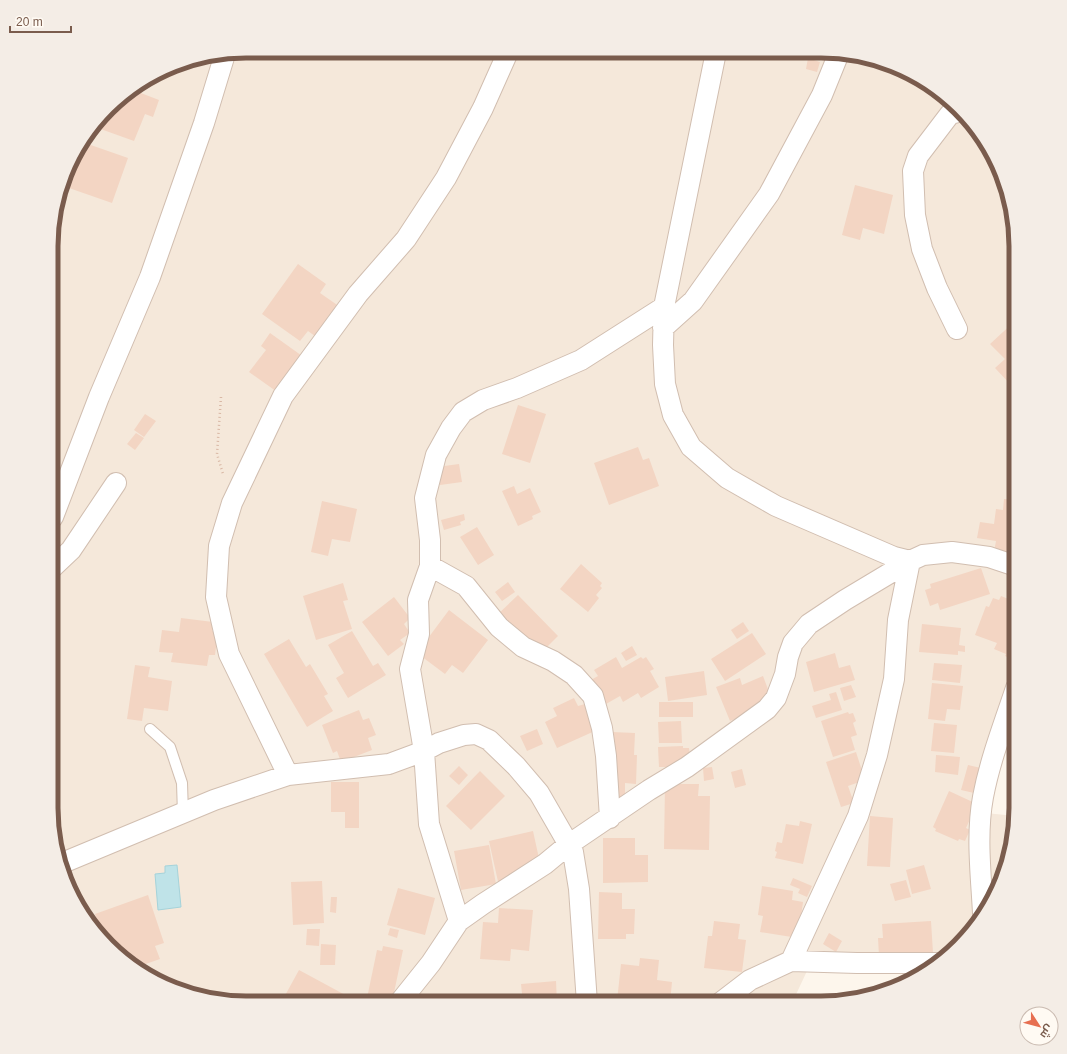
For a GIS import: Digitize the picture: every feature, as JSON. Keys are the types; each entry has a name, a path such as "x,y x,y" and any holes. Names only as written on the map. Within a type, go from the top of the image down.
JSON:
{"street":[{"path":"288,775 229,654 216,597 219,546 232,503 283,396 358,294 410,233 446,178 483,108 505,58"},
{"path":"715,58 664,307 663,345 666,384 673,415 691,447 727,478 776,506 894,557 910,561"},
{"path":"663,328 693,301 768,194 822,95 837,58"},
{"path":"58,504 99,397 150,277 204,123 223,60"},
{"path":"954,113 950,114 918,156 913,171 915,215 922,249 937,288 957,329"},
{"path":"459,921 429,824 424,751 410,669 418,634 418,600 430,566 430,540 425,498 436,455 451,428 463,412 483,400 517,388 581,360 664,307"},
{"path":"58,562 71,550 116,484"},
{"path":"404,996 431,962 459,921 546,864 568,845 610,818 649,790 687,767 767,709 776,698 785,674 788,657 793,643 809,624 845,600 910,561 923,555 952,552 989,558 1009,564"},
{"path":"791,961 858,816 876,755 894,678 898,620 910,561"},
{"path":"430,566 466,586 499,627 523,647 553,661 574,675 593,696 602,728 606,756 610,818"},
{"path":"983,904 980,852 983,798 995,749 1009,708"},
{"path":"66,862 214,800 288,775 389,764 424,751 439,743 464,735 476,734 489,740 516,766 539,793 573,852 580,889 587,996"},
{"path":"729,996 750,980 791,961 927,963"}],"lane":[{"path":"150,729 170,747 182,783 183,814"}],"path":[{"path":"222,397 217,454 232,503"}],"shaded area":[{"path":"233,58 834,58 870,64 904,77 936,97 954,113 970,131 984,152 995,174 1003,197 1009,233 1009,747 1001,744 985,813 1009,815 1003,857 990,891 977,913 954,941 930,961 807,971 795,996 233,996 197,990 163,977 131,957 113,941 97,923 83,902 72,880 64,857 58,821 58,233 64,197 77,163 97,131 113,113 131,97 152,83 174,72 197,64"}],"water":[{"path":"177,865 181,907 158,910 155,874 165,873 165,866"}],"building":[{"path":"808,58 820,62 817,72 806,69"},
{"path":"138,92 159,100 153,117 145,114 134,141 99,129 113,113"},
{"path":"88,144 128,158 112,203 69,188 80,158"},
{"path":"855,185 893,195 884,234 863,228 860,240 842,235"},
{"path":"298,264 326,284 320,293 343,309 319,339 308,331 300,341 262,314"},
{"path":"1009,326 1009,383 995,368 1005,359 990,344"},
{"path":"270,333 305,358 280,394 249,372 266,350 261,346"},
{"path":"518,405 546,414 530,463 502,454"},
{"path":"145,414 156,421 144,437 134,430"},
{"path":"136,433 144,438 135,450 127,444"},
{"path":"638,447 643,460 649,458 659,486 609,505 594,463"},
{"path":"459,464 462,482 440,485 437,467"},
{"path":"514,486 517,494 530,488 541,512 532,516 533,519 518,526 502,491"},
{"path":"1004,499 1009,499 1008,554 994,552 996,541 977,538 980,522 994,524 996,509 1003,510"},
{"path":"322,501 357,509 350,542 332,539 328,556 311,552"},
{"path":"464,514 465,520 460,522 461,525 444,530 441,520"},
{"path":"477,527 494,555 478,565 460,537"},
{"path":"581,564 602,583 600,586 602,588 596,595 599,598 588,612 560,589"},
{"path":"981,568 990,594 940,610 938,603 930,606 925,590 931,588 930,584"},
{"path":"508,582 515,592 502,601 495,592"},
{"path":"343,583 348,600 343,601 352,629 316,640 303,596"},
{"path":"518,595 558,636 541,653 496,616"},
{"path":"1001,596 1009,599 1009,658 1005,656 1006,654 994,649 997,643 975,635 986,606 989,607 993,598 999,600"},
{"path":"394,597 410,618 404,624 410,633 400,640 404,644 388,656 362,622"},
{"path":"449,610 488,640 463,673 452,665 445,674 417,653"},
{"path":"181,618 213,622 212,631 218,632 215,655 209,655 207,666 171,662 173,653 159,652 162,630 179,632"},
{"path":"743,622 749,631 737,639 731,630"},
{"path":"922,624 961,628 959,645 965,646 965,652 958,651 958,655 919,652"},
{"path":"352,631 373,666 378,663 386,675 348,698 336,678 344,673 328,645"},
{"path":"752,633 766,654 725,681 711,659"},
{"path":"289,639 306,667 310,664 328,694 324,696 333,711 307,727 264,654"},
{"path":"632,646 637,655 626,661 621,653"},
{"path":"835,653 839,668 850,665 855,680 814,692 806,662"},
{"path":"616,657 622,668 641,657 643,659 646,657 654,669 650,671 659,687 641,698 638,693 623,702 620,696 606,704 591,680 598,676 594,670"},
{"path":"934,663 962,665 960,683 932,680"},
{"path":"135,665 150,667 148,677 172,681 168,711 144,708 142,721 127,719"},
{"path":"704,671 707,695 668,701 665,677"},
{"path":"763,676 772,700 752,712 730,721 716,687 740,678 742,685"},
{"path":"932,683 963,686 960,710 947,709 945,721 928,719"},
{"path":"851,685 856,697 844,701 840,688"},
{"path":"836,692 842,710 816,718 812,706 831,700 829,694"},
{"path":"574,698 578,706 585,704 597,730 557,748 545,722 557,716 553,708"},
{"path":"659,702 693,702 693,717 659,717"},
{"path":"359,710 363,720 369,718 376,735 368,738 372,750 341,762 337,751 333,753 322,725"},
{"path":"848,712 849,714 853,713 856,721 853,723 857,735 851,737 855,750 833,757 821,721"},
{"path":"681,721 682,743 659,743 658,722"},
{"path":"934,723 957,725 954,753 931,751"},
{"path":"537,729 543,744 527,751 520,736"},
{"path":"612,732 635,733 634,755 637,755 636,784 625,783 625,797 615,797"},
{"path":"683,746 683,748 689,748 690,757 683,757 684,767 659,767 658,747"},
{"path":"856,752 865,780 848,786 854,803 841,807 826,762"},
{"path":"936,755 960,757 958,775 935,772"},
{"path":"968,765 981,768 974,793 961,790"},
{"path":"459,766 468,775 459,785 449,776"},
{"path":"712,767 714,779 704,781 703,768"},
{"path":"742,769 746,785 735,788 731,772"},
{"path":"480,771 505,796 471,830 446,806"},
{"path":"331,782 359,782 359,828 345,828 345,812 331,812"},
{"path":"665,784 699,784 698,796 710,796 709,850 664,849"},
{"path":"949,791 977,804 966,828 970,830 965,841 959,839 958,841 935,831 936,829 933,827"},
{"path":"870,816 893,818 890,867 867,866"},
{"path":"800,821 812,824 803,864 775,858 777,852 775,851 777,842 782,843 786,824 799,826"},
{"path":"533,831 540,863 499,886 489,841"},
{"path":"603,838 635,838 635,855 648,855 648,882 603,883"},
{"path":"489,845 496,884 461,890 454,851"},
{"path":"924,865 931,889 912,894 906,870"},
{"path":"793,878 812,886 807,897 798,893 800,889 790,885"},
{"path":"906,880 911,897 895,901 890,884"},
{"path":"322,881 324,923 293,925 291,882"},
{"path":"762,886 793,891 792,900 803,902 798,938 760,932 763,916 758,915"},
{"path":"398,888 435,898 425,935 387,925"},
{"path":"599,892 622,893 622,909 635,909 634,934 626,934 626,939 598,939"},
{"path":"148,895 164,943 155,946 160,959 143,965 141,964 113,941 99,925 95,914"},
{"path":"331,897 337,897 336,913 330,912"},
{"path":"499,908 533,910 529,951 511,949 510,961 480,959 483,922 498,923"},
{"path":"714,921 740,924 738,939 746,940 742,972 704,968 708,936 712,936"},
{"path":"931,921 933,953 879,956 878,938 883,938 882,924"},
{"path":"390,928 399,930 397,938 388,935"},
{"path":"307,929 320,929 319,946 306,945"},
{"path":"829,933 842,941 836,952 823,944"},
{"path":"321,944 336,945 335,965 320,965"},
{"path":"383,946 403,950 393,996 367,996 377,950 382,951"},
{"path":"640,958 659,960 657,980 672,982 671,996 618,996 621,964 639,966"},
{"path":"299,970 347,996 285,996"},
{"path":"556,981 557,996 522,996 521,984"}]}
